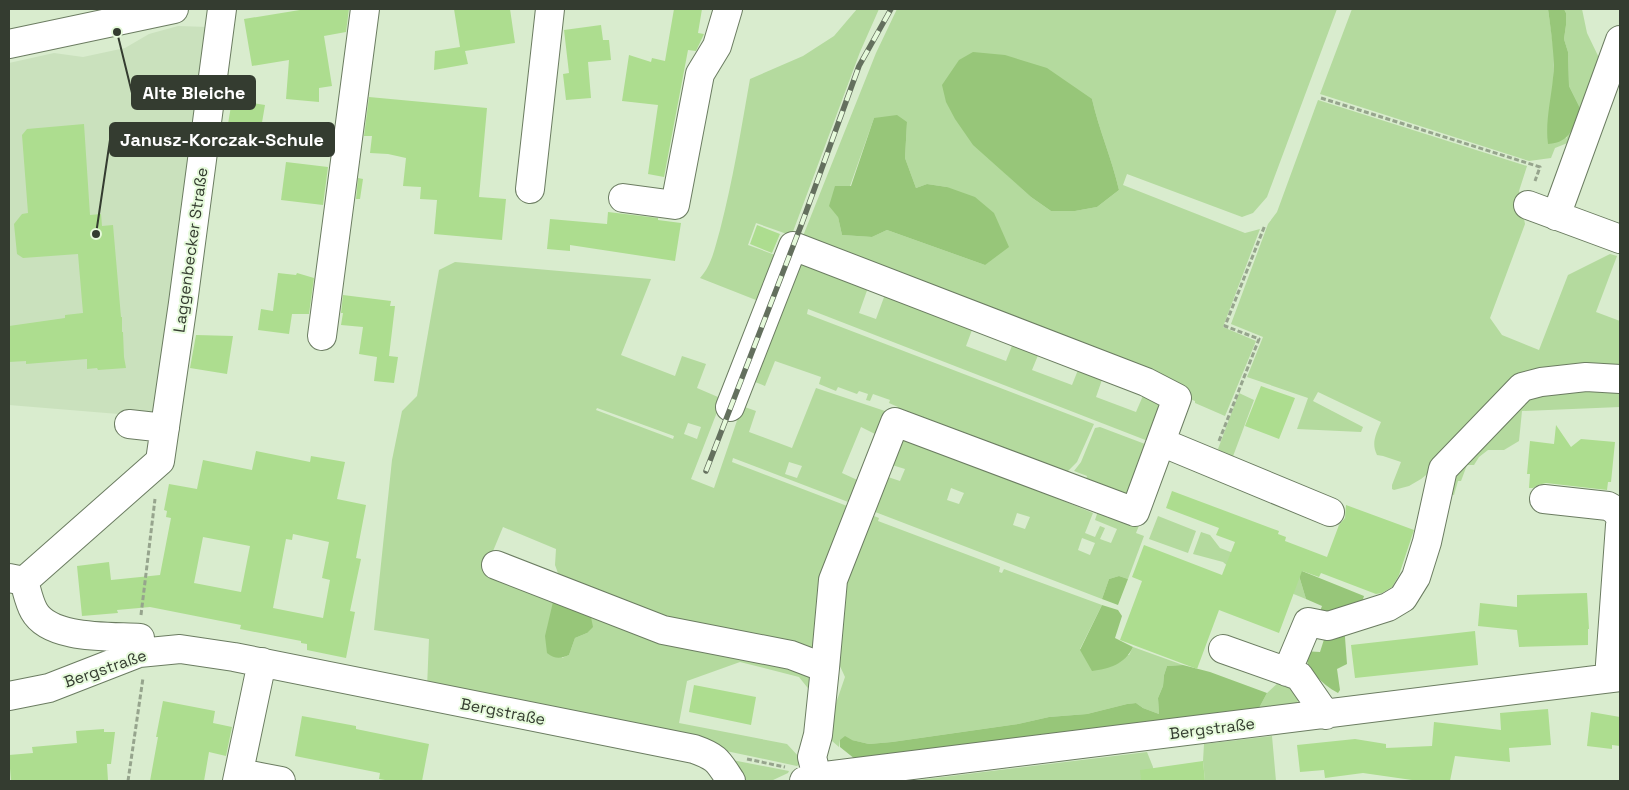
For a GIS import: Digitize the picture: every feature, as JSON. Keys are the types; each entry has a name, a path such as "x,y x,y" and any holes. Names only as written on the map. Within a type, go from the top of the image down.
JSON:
{"street":[{"path":"9,44 174,9"},
{"name":"Laggenbecker Straße","path":"16,579 160,461 222,9"},
{"path":"322,336 364,9"},
{"path":"530,189 550,9"},
{"path":"623,198 675,205 700,74 717,46 728,9"},
{"path":"1556,216 1620,40"},
{"path":"1528,205 1620,239"},
{"path":"730,407 793,246 1146,382 1177,398 1135,512 895,422 833,580 818,735 812,757 810,779"},
{"path":"1287,672 1308,622 1328,626 1388,607 1403,598 1416,577 1427,542 1443,469 1522,387 1541,382 1586,377 1620,379"},
{"path":"129,424 164,428"},
{"path":"1161,442 1330,512"},
{"path":"1544,499 1608,506 1615,510 1620,517"},
{"path":"1615,678 1620,525"},
{"path":"496,565 662,630 791,655 825,668"},
{"path":"16,579 34,611 44,623 65,632 140,638"},
{"name":"Bergstraße","path":"9,696 49,688 139,652 180,649 262,662 694,750 710,755"},
{"path":"1223,649 1299,676 1326,715"},
{"path":"262,662 238,777 281,781"},
{"name":"Bergstraße","path":"810,779 1615,678"},
{"path":"710,755 720,764 731,781"}],"path":[{"path":"1320,98 1540,167 1528,205"},
{"path":"1210,462 1259,339 1225,326 1265,226"},
{"path":"710,755 724,758 728,756 798,769 810,779"}],"shaded area":[{"path":"178,26 209,27 155,417 9,405 9,63 54,53 83,57 125,48 149,34"}],"green space":[{"path":"857,9 879,9 860,52 791,237 756,223 748,245 778,256 761,302 700,278 710,262 720,230 733,174 750,79 803,56 834,36"},
{"path":"897,9 1337,9 1267,197 1253,213 1242,217 1127,174 1123,185 1245,233 1260,229 1223,327 1256,341 1225,416 1195,403 1186,393 801,241 876,53","holes":["1092,99 1119,190 1097,207 1075,211 1051,211 1031,197 1007,175","874,118 907,122 905,158 916,188 927,184 947,187 985,265 887,230 872,237 842,235 838,217 836,186 850,186"]},
{"path":"1352,9 1548,9 1553,45 1553,77 1566,139 1580,108 1569,86 1568,52 1564,39 1566,13 1564,9 1582,9 1587,33 1601,62 1570,142 1555,148 1551,158 1529,161 1320,94"},
{"path":"1548,9 1564,9 1566,13 1564,39 1568,52 1569,86 1580,108 1573,128 1567,137 1556,143 1548,144 1548,119 1553,61"},
{"path":"973,52 1005,55 1047,68 1092,99 1119,190 1097,207 1075,211 1051,211 1031,197 973,145 946,102 942,85 959,60"},
{"path":"1318,100 1527,166 1519,191 1525,224 1490,318 1502,335 1539,350 1568,275 1610,254 1617,256 1596,312 1620,321 1620,370 1558,371 1421,479 1409,486 1394,490 1392,485 1401,462 1377,455 1375,451 1374,442 1381,422 1318,392 1313,401 1363,427 1361,432 1297,429 1308,398 1247,377 1263,337 1231,324 1268,224 1277,212"},
{"path":"897,115 907,122 905,158 916,188 927,184 947,187 975,197 994,213 1009,247 985,265 887,230 872,237 842,235 838,217 829,206 835,186 851,186 874,118"},
{"path":"455,262 651,279 621,355 675,376 682,356 706,364 697,388 725,400 719,407 691,479 714,488 742,406 756,411 749,432 792,448 816,388 891,413 877,435 861,427 842,473 864,483 856,505 733,458 732,462 855,509 815,652 681,628 559,576 555,565 556,549 503,527 486,568 754,653 812,676 811,692 799,677 740,662 687,681 679,723 787,744 800,758 800,764 797,766 427,688 429,639 374,630 392,460 402,411 417,396 439,270","holes":["597,408 674,436 673,439 596,410","688,423 701,427 697,439 684,434","789,462 802,466 797,478 785,474","553,603 587,633 575,638 569,655 562,658"]},
{"path":"807,262 870,282 859,313 876,319 887,289 975,322 966,346 1006,361 1015,338 1041,348 1032,370 1072,385 1080,365 1104,374 1096,397 1136,412 1145,391 1163,400 1148,441 808,309 807,314 1094,424 1077,462 1064,475 896,412 898,407 889,403 890,400 873,394 870,401 866,400 868,394 859,391 857,394 838,387 836,391 819,384 821,377 775,361 765,386 750,380 797,265"},
{"path":"1620,386 1620,407 1522,411 1519,441 1504,450 1488,450 1479,457 1474,465 1467,465 1461,481 1458,481 1454,495 1444,493 1446,486 1524,397"},
{"path":"1239,393 1254,400 1232,459 1218,449"},
{"path":"1100,427 1145,444 1148,455 1133,496 1084,487 1087,476 1074,471 1081,462 1095,428"},
{"path":"905,437 1046,486 1044,493 1093,513 1085,533 1095,537 1100,526 1105,528 1100,539 1111,543 1117,529 1095,520 1098,511 1140,523 1136,533 1144,536 1128,579 1119,576 1109,579 1102,599 870,510 894,445","holes":["892,465 905,469 900,481 888,477","951,488 964,493 959,504 947,500","1017,513 1030,517 1025,529 1013,525","1082,538 1095,543 1090,555 1078,550"]},
{"path":"869,514 879,518 878,521 1000,567 999,572 1002,573 1004,569 1102,605 1080,649 1129,655 1133,647 1183,665 1167,666 1163,686 1158,698 1159,714 1136,703 1087,714 1049,717 1018,724 892,742 869,744 852,740 840,740 839,747 825,735 845,677 833,651 840,587"},
{"path":"1158,516 1196,531 1188,553 1149,539"},
{"path":"1201,532 1210,535 1220,548 1268,566 1297,569 1306,599 1231,569 1223,562 1193,554"},
{"path":"1297,569 1364,596 1360,609 1319,614 1322,606 1306,599"},
{"path":"1119,576 1128,579 1118,605 1102,599 1109,579"},
{"path":"553,602 591,617 593,627 587,633 575,638 569,655 560,658 547,653 545,636"},
{"path":"1102,605 1118,610 1122,616 1115,638 1133,647 1126,658 1116,665 1092,671 1080,650"},
{"path":"1344,624 1347,664 1337,669 1340,690 1338,693 1316,676 1308,665 1303,651 1320,652 1327,630"},
{"path":"1183,665 1210,672 1267,693 1259,708 855,759 840,747 840,740 845,736 852,740 869,744 892,742 1018,724 1049,717 1087,714 1136,703 1159,714 1158,698 1163,686 1167,666"},
{"path":"1280,681 1288,682 1301,697 1295,705 1259,708 1267,693"},
{"path":"1272,736 1276,781 1198,781 1205,780 1204,744"},
{"path":"1147,752 1153,767 1154,781 910,781"},
{"path":"732,760 789,771 771,781 741,781"}],"building":[{"path":"306,9 349,9 346,32 324,36 332,86 319,88 319,102 286,99 289,60 252,66 244,19"},
{"path":"454,9 510,9 515,43 465,51 468,64 434,70 435,51 460,47"},
{"path":"674,9 702,9 698,33 704,34 696,51 688,50 664,177 648,174 658,105 622,101 629,55 651,62 652,58 665,61"},
{"path":"601,25 603,40 609,40 611,60 588,62 591,98 566,100 563,74 569,73 564,30"},
{"path":"369,97 487,108 479,197 506,199 502,240 434,234 437,200 420,199 421,187 403,186 406,158 370,153 372,136 364,136"},
{"path":"232,100 265,105 258,146 237,143 239,132 227,130"},
{"path":"84,124 90,215 101,214 102,226 113,225 126,368 87,369 87,359 26,364 26,361 9,362 9,326 65,318 65,315 83,313 78,254 23,258 17,254 14,224 22,214 28,213 22,135 27,129"},
{"path":"286,162 328,167 323,205 281,200"},
{"path":"358,178 363,179 360,199 356,199"},
{"path":"608,212 658,218 658,220 681,223 675,261 570,245 570,251 547,249 550,219 607,224"},
{"path":"757,225 780,234 772,253 750,244"},
{"path":"278,273 296,275 297,273 314,278 309,314 292,314 289,334 258,330 261,309 273,311"},
{"path":"343,295 391,301 390,306 395,306 389,356 398,357 394,383 374,381 377,357 359,354 363,327 341,325"},
{"path":"196,335 233,336 227,374 190,368"},
{"path":"1261,386 1295,398 1279,439 1245,426"},
{"path":"1556,425 1571,447 1581,439 1615,442 1611,482 1608,482 1607,490 1546,483 1529,488 1530,474 1527,474 1530,441 1554,444"},
{"path":"256,451 310,462 311,456 345,462 337,499 366,505 356,558 361,559 350,611 355,612 346,658 307,650 307,644 301,643 301,641 240,629 241,625 150,607 117,610 118,613 82,616 77,566 109,562 111,580 160,575 171,518 166,517 167,511 164,510 169,484 197,489 203,460 252,470","holes":["293,534 329,542 322,578 330,580 323,618 273,608 286,539 292,540","203,537 250,546 241,592 194,583"]},
{"path":"1172,491 1279,531 1278,534 1286,537 1285,541 1327,557 1339,525 1345,518 1346,505 1414,530 1399,575 1392,587 1382,593 1376,594 1321,573 1319,577 1302,571 1279,633 1219,610 1197,669 1120,640 1142,581 1132,577 1144,545 1222,575 1235,542 1216,535 1219,528 1166,508"},
{"path":"1587,593 1588,645 1519,647 1517,630 1478,626 1480,603 1517,607 1517,595"},
{"path":"1475,631 1478,665 1355,678 1351,645"},
{"path":"694,685 756,697 751,725 689,712"},
{"path":"163,701 215,711 213,723 232,727 226,756 209,752 204,781 150,781"},
{"path":"1548,709 1551,745 1509,748 1510,762 1455,756 1450,781 1419,781 1363,773 1325,778 1324,770 1300,772 1297,745 1355,739 1386,744 1386,748 1432,746 1434,722 1501,730 1500,713"},
{"path":"1591,712 1620,717 1620,746 1612,745 1612,749 1587,746"},
{"path":"302,716 356,726 356,729 429,744 422,781 379,779 380,773 295,756"},
{"path":"104,729 104,732 115,732 111,764 107,764 108,781 11,781 9,755 33,753 32,747 77,743 76,731"},
{"path":"1203,761 1205,781 1141,781 1140,770"}],"railway":[{"path":"706,471 802,223 859,66 891,9"}],"place":[{"name":"Alte Bleiche","path":"117,32"},
{"name":"Janusz-Korczak-Schule","path":"96,234"}]}
